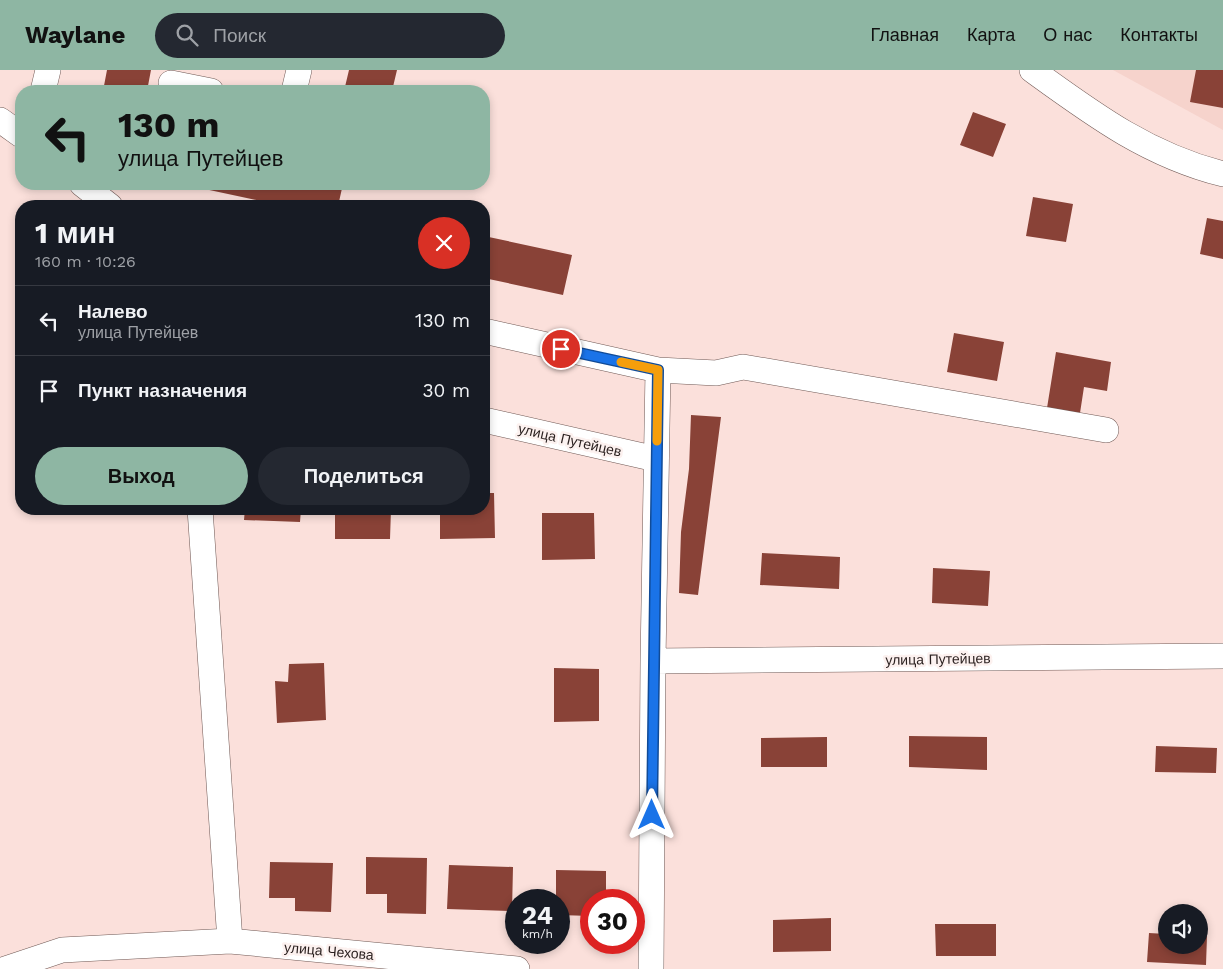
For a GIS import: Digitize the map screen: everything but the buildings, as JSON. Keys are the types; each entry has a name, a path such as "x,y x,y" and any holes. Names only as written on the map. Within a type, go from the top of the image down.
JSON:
{"street":[{"path":"44,85 48,70"},
{"path":"295,85 299,70"},
{"path":"1032,70 1125,136 1178,160 1223,174"},
{"path":"171,83 181,85"},
{"path":"0,120 15,131"},
{"path":"90,190 102,200"},
{"path":"490,333 658,370 716,374 743,368 1106,430"},
{"path":"651,969 653,661 658,370"},
{"name":"улица Путейцев","path":"490,421 656,459"},
{"path":"200,515 230,941"},
{"name":"улица Путейцев","path":"653,661 1223,656"},
{"name":"улица Чехова","path":"5,969 62,950 230,941 518,969"}],"shaded area":[{"path":"1113,70 1223,70 1223,130"}],"slow traffic":[{"path":"621,362 658,370 657,441"}],"route":[{"path":"561,349 658,370 652,815"}]}
